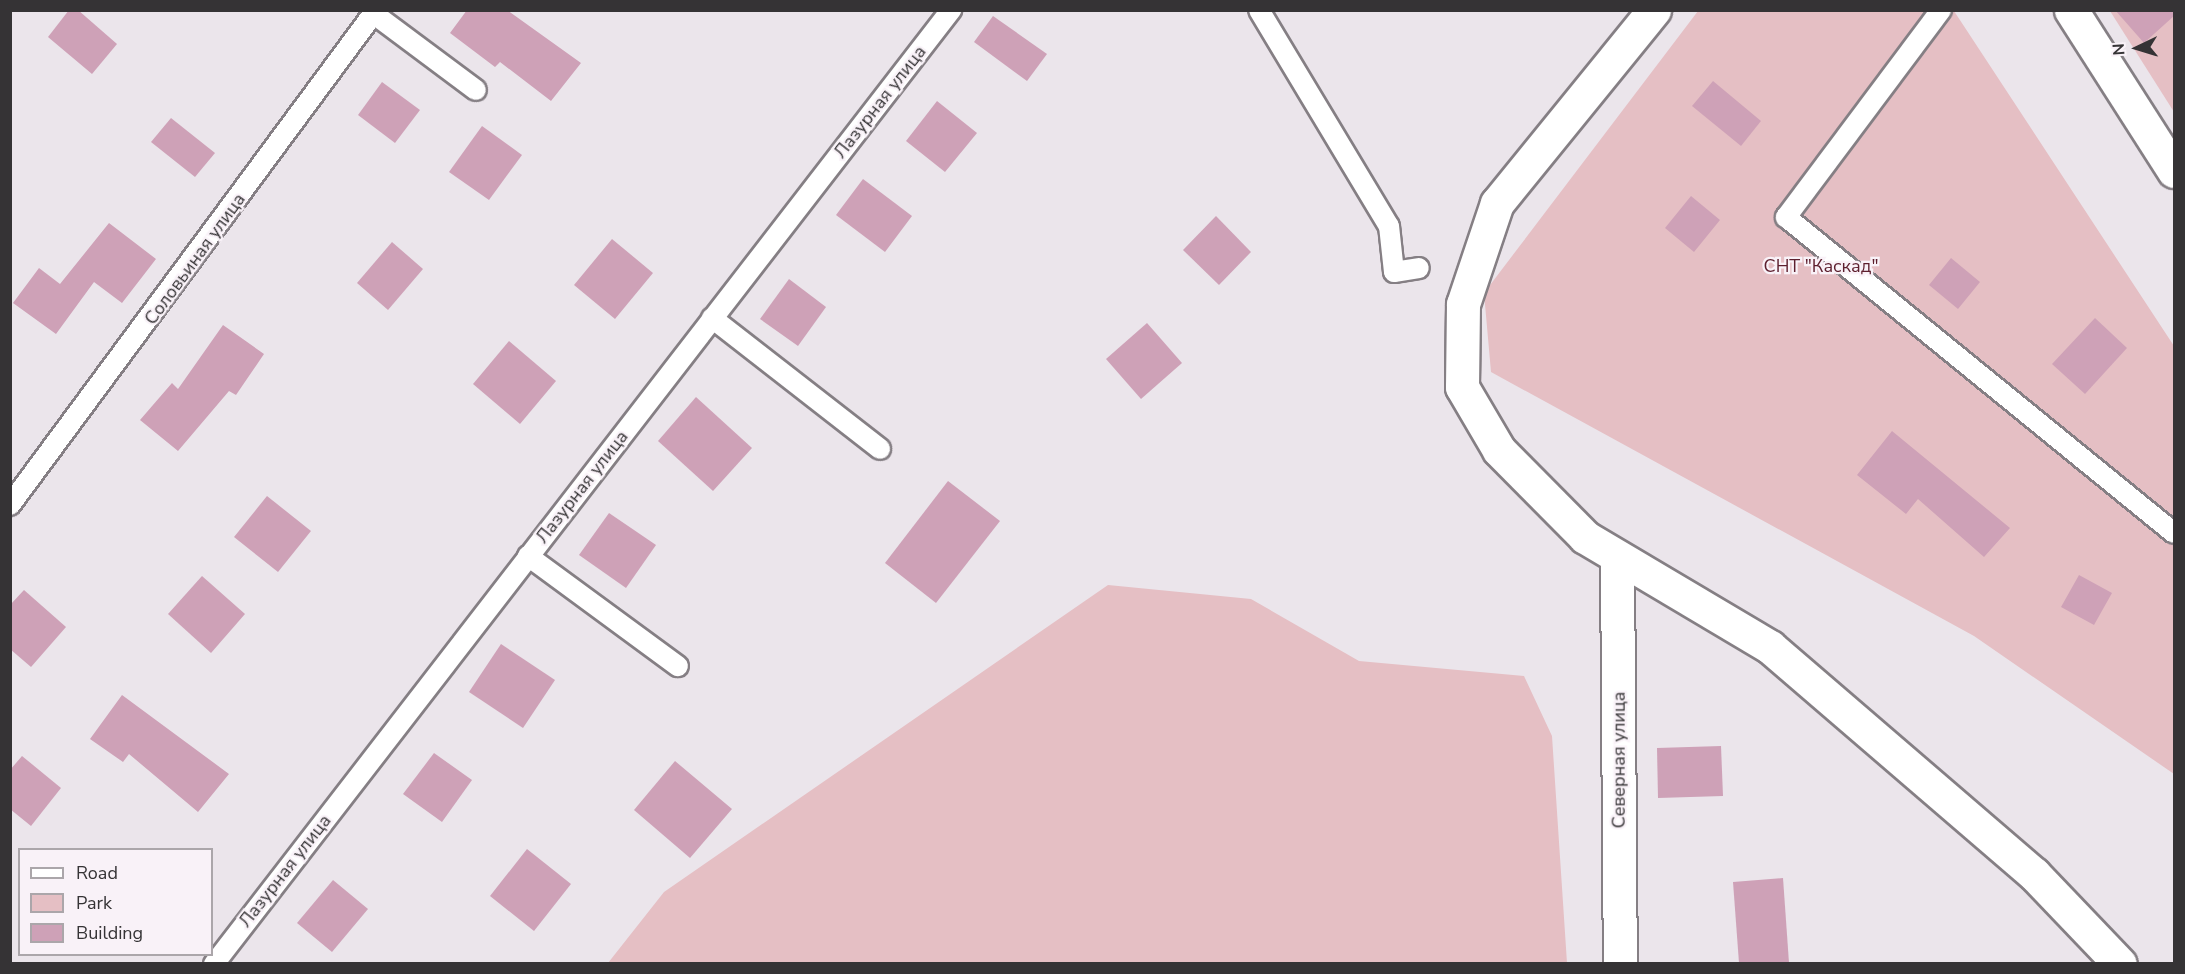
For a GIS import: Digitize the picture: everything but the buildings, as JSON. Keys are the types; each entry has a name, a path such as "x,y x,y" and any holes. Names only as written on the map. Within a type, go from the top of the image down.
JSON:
{"street":[{"path":"1654,10 1497,203 1463,304 1462,387 1499,450 1585,537 1770,647 2034,874 2120,963"},
{"path":"2071,10 2175,171"},
{"name":"Северная улица","path":"1617,557 1620,963"}],"lane":[{"name":"Лазурная улица","path":"214,963 951,10"},
{"path":"1259,10 1389,225 1394,272 1419,268"},
{"path":"1941,10 1786,216 2175,533"},
{"path":"375,12 476,90"},
{"name":"Соловьиная улица","path":"10,505 375,12"},
{"path":"712,318 880,450"},
{"path":"528,556 678,666"}],"green space":[{"name":"СНТ \"Каскад\"","path":"1698,11 1954,11 2174,346 2174,774 1974,636 1491,372 1484,293"},
{"path":"2110,11 2174,11 2174,112"},
{"path":"1108,585 1251,599 1359,661 1524,676 1552,736 1567,963 608,963 664,892"}]}
